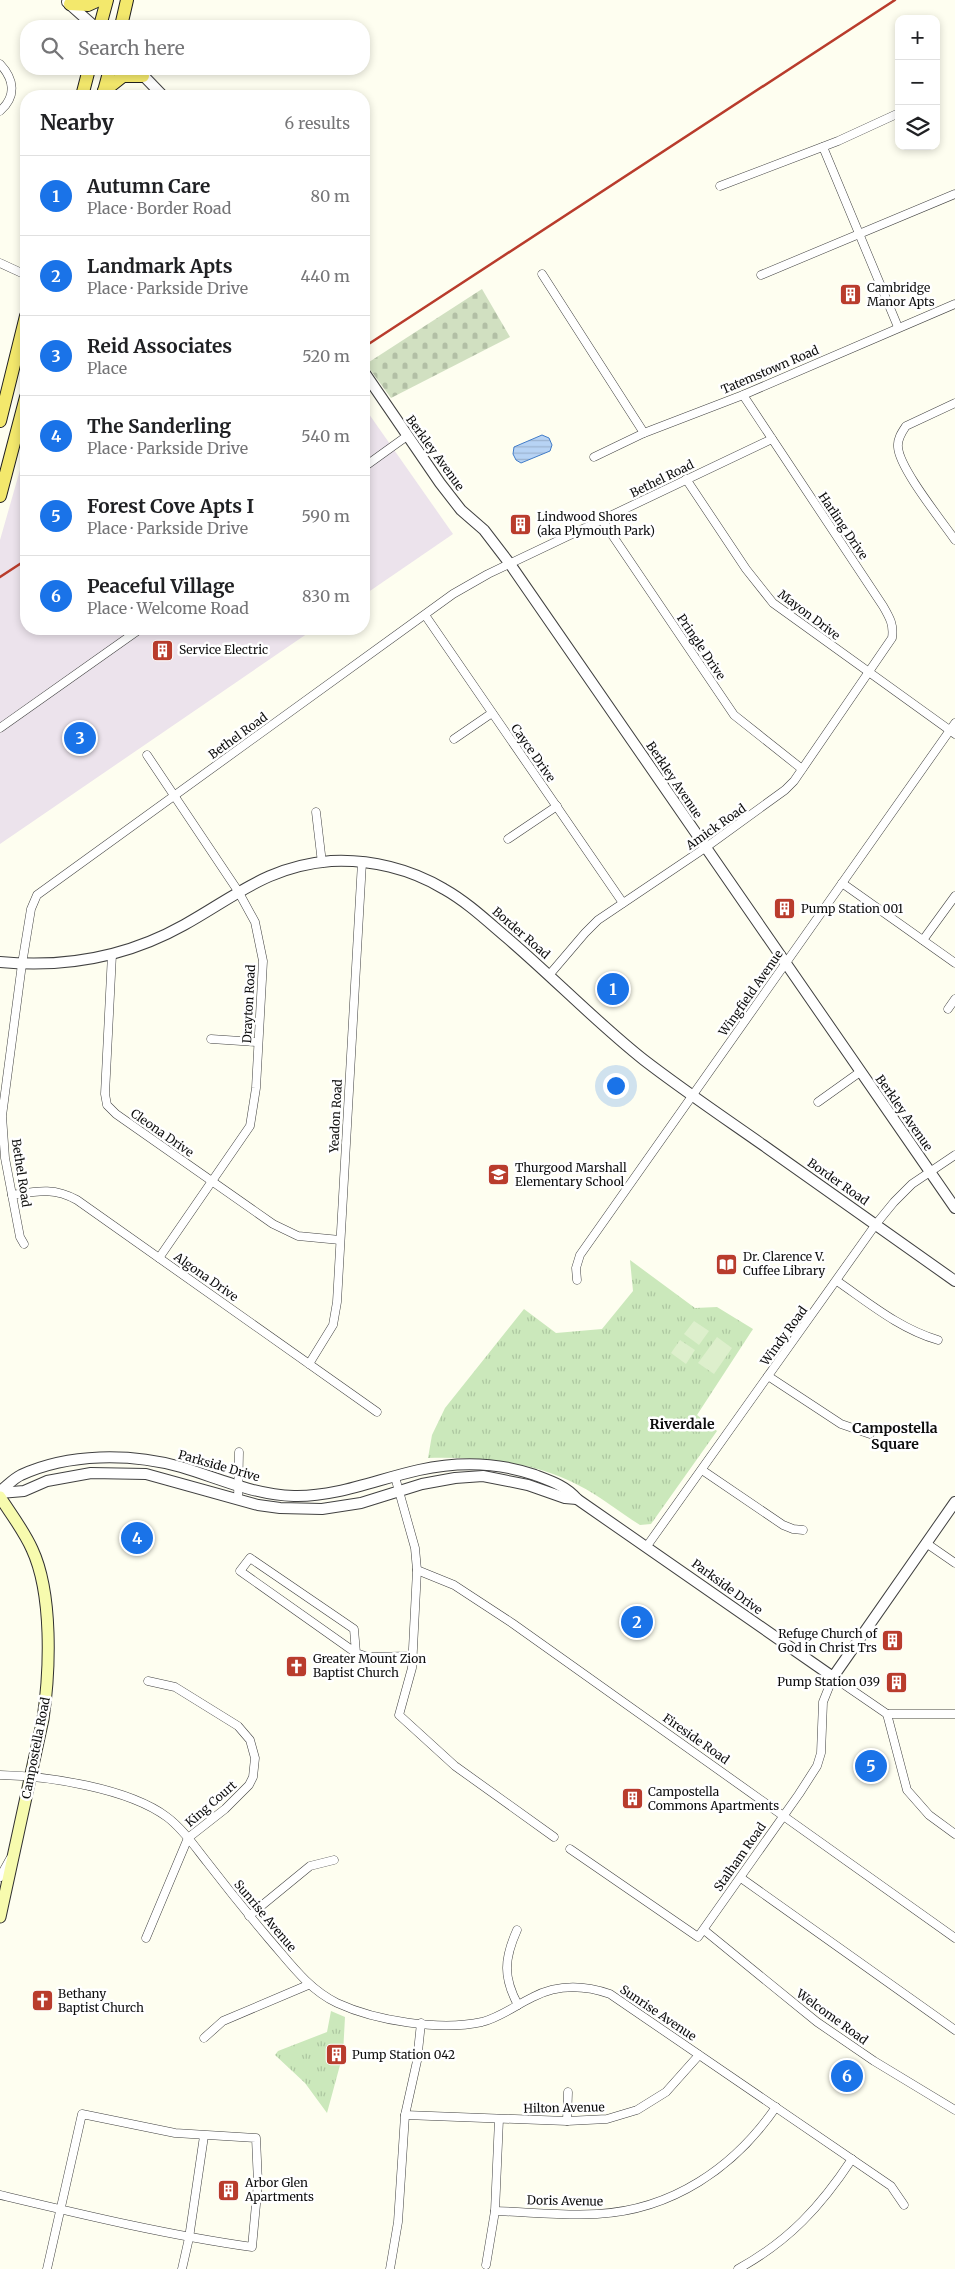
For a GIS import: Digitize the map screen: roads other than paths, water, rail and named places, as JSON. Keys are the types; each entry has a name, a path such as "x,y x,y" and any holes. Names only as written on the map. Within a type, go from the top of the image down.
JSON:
{"main road":[{"path":"68,2 88,5 99,0"},
{"path":"102,20 107,0"},
{"path":"122,20 127,0"},
{"path":"84,90 87,75"},
{"path":"104,90 108,75"},
{"path":"107,90 123,76 127,75"},
{"path":"0,421 20,340"},
{"path":"0,496 20,420"},
{"name":"Campostella Road","path":"0,1497 32,1550 41,1577 46,1617 47,1687 31,1776 0,1917"}],"street":[{"path":"68,2 88,20"},
{"path":"0,64 11,78 12,90 8,103 0,111"},
{"path":"143,75 157,90"},
{"path":"720,186 823,147 895,115"},
{"path":"823,147 898,327"},
{"path":"761,275 955,194"},
{"path":"0,262 20,272"},
{"path":"542,274 644,433"},
{"name":"Tatemstown Road","path":"594,457 644,433 743,395 955,304"},
{"name":"Berkley Avenue","path":"370,381 456,503 484,530 510,564 955,1208"},
{"name":"Harling Drive","path":"743,395 891,620 894,630 892,638 869,673"},
{"path":"955,403 906,426 901,433 898,448 907,468 955,540"},
{"path":"370,463 407,436"},
{"name":"Bethel Road","path":"24,1244 5,1158 2,1116 22,964 31,908 37,895 470,583 686,479 772,440"},
{"name":"Mayon Drive","path":"686,479 746,569 773,604 952,732"},
{"name":"Pringle Drive","path":"602,520 734,715 802,769"},
{"name":"Cayce Drive","path":"425,615 623,903"},
{"path":"0,728 132,635"},
{"name":"Amick Road","path":"550,974 591,926 775,798 794,781 869,673"},
{"path":"454,739 492,713"},
{"name":"Wingfield Avenue","path":"577,1280 576,1268 580,1254 842,883 952,732 955,723"},
{"name":"Drayton Road","path":"147,755 238,891 255,922 260,938 263,961 257,1042 256,1088 250,1126 159,1258"},
{"path":"508,839 557,806"},
{"path":"316,812 322,862"},
{"name":"Border Road","path":"0,962 22,964 73,962 112,954 142,945 177,929 238,891 276,873 322,862 362,862 404,871 444,889 480,914 643,1058 955,1281"},
{"name":"Yeadon Road","path":"309,1364 334,1325 338,1302 362,862"},
{"path":"842,883 955,963"},
{"path":"923,940 955,896"},
{"name":"Cleona Drive","path":"112,954 105,1094 108,1105 116,1114 286,1232 309,1238 340,1240"},
{"path":"948,1009 955,999"},
{"path":"211,1039 257,1042"},
{"path":"818,1102 860,1072"},
{"name":"Windy Road","path":"648,1546 876,1224 902,1193 955,1155"},
{"name":"Algona Drive","path":"12,1194 44,1189 66,1194 377,1412"},
{"path":"837,1281 900,1324 918,1334 938,1340"},
{"path":"768,1376 841,1424 870,1434"},
{"path":"238,1500 240,1452"},
{"name":"Parkside Drive","path":"0,1492 19,1476 42,1467 115,1457 148,1460 180,1467 239,1487 294,1496 318,1494 418,1470 459,1464 511,1468 568,1489 577,1499 648,1546 887,1714"},
{"path":"702,1470 783,1525 803,1530"},
{"name":"Parkside Drive","path":"0,1492 24,1491 47,1481 91,1473 118,1473 157,1476 238,1500 280,1508 322,1508 361,1503 422,1484 455,1478 483,1476 528,1484 564,1498 577,1499"},
{"path":"395,1477 415,1548 417,1570 413,1656 399,1715 455,1766 554,1837"},
{"name":"Stalham Road","path":"704,1930 817,1766 821,1753 823,1702 833,1677 955,1502"},
{"path":"926,1543 955,1563"},
{"path":"356,1653 354,1629 250,1558 240,1571 356,1653 368,1658 413,1656"},
{"name":"Fireside Road","path":"417,1570 454,1585 512,1623 955,1938"},
{"name":"King Court","path":"146,1938 188,1838 225,1809 249,1785 255,1768 254,1749 246,1733 238,1726 175,1687 148,1681"},
{"path":"955,1714 887,1714 907,1790 925,1812 955,1834"},
{"name":"Sunrise Avenue","path":"0,1775 31,1776 119,1794 147,1804 168,1817 188,1838 249,1916 308,1985 324,1996 352,2009 383,2018 421,2023 482,2022 518,2006 532,1997 555,1988 567,1986 595,1988 627,2004 891,2186 904,2205"},
{"path":"570,1849 698,1937 704,1930"},
{"path":"0,1876 14,1850"},
{"path":"249,1916 310,1866 334,1860"},
{"path":"741,1878 955,2030"},
{"path":"517,1930 506,1960 509,1989 518,2006"},
{"name":"Welcome Road","path":"704,1930 818,2022 874,2061 955,2110"},
{"path":"204,2038 223,2021 308,1985"},
{"path":"390,2269 398,2222 405,2115 417,2061 421,2023"},
{"name":"Hilton Avenue","path":"405,2115 568,2121 607,2119 636,2110 666,2092 699,2055"},
{"path":"568,2092 568,2121"},
{"name":"Doris Avenue","path":"495,2211 600,2214 632,2210 664,2200 682,2192 720,2169 751,2140 776,2106"},
{"path":"0,2195 60,2209 189,2238 252,2248 257,2199 256,2138 204,2136 147,2128 82,2114 60,2209 47,2269"},
{"path":"486,2265 495,2211 499,2119"},
{"path":"182,2269 189,2238 204,2136"},
{"path":"738,2269 785,2238 815,2210 830,2193 852,2159"}],"water":[{"path":"542,435 549,438 552,445 550,451 521,463 516,460 513,454 514,447"}],"railway":[{"path":"370,343 895,0"},
{"path":"0,577 20,564"}],"place":[{"name":"Cambridge Manor Apts","path":"851,295"},
{"name":"Lindwood Shores (aka Plymouth Park)","path":"521,524"},
{"name":"Service Electric","path":"163,650"},
{"name":"Reid Associates","path":"80,738"},
{"name":"Pump Station 001","path":"785,909"},
{"name":"Autumn Care","path":"613,989"},
{"name":"Thurgood Marshall Elementary School","path":"499,1175"},
{"name":"Dr. Clarence V. Cuffee Library","path":"727,1264"},
{"name":"The Sanderling","path":"137,1538"},
{"name":"Landmark Apts","path":"637,1622"},
{"name":"Refuge Church of God in Christ Trs","path":"893,1641"},
{"name":"Greater Mount Zion Baptist Church","path":"297,1666"},
{"name":"Pump Station 039","path":"896,1682"},
{"name":"Forest Cove Apts I","path":"871,1766"},
{"name":"Campostella Commons Apartments","path":"632,1799"},
{"name":"Bethany Baptist Church","path":"42,2001"},
{"name":"Pump Station 042","path":"336,2055"},
{"name":"Peaceful Village","path":"847,2076"},
{"name":"Arbor Glen Apartments","path":"229,2190"}],"district":[{"name":"Riverdale","path":"682,1424"},
{"name":"Campostella Square","path":"895,1436"}]}
